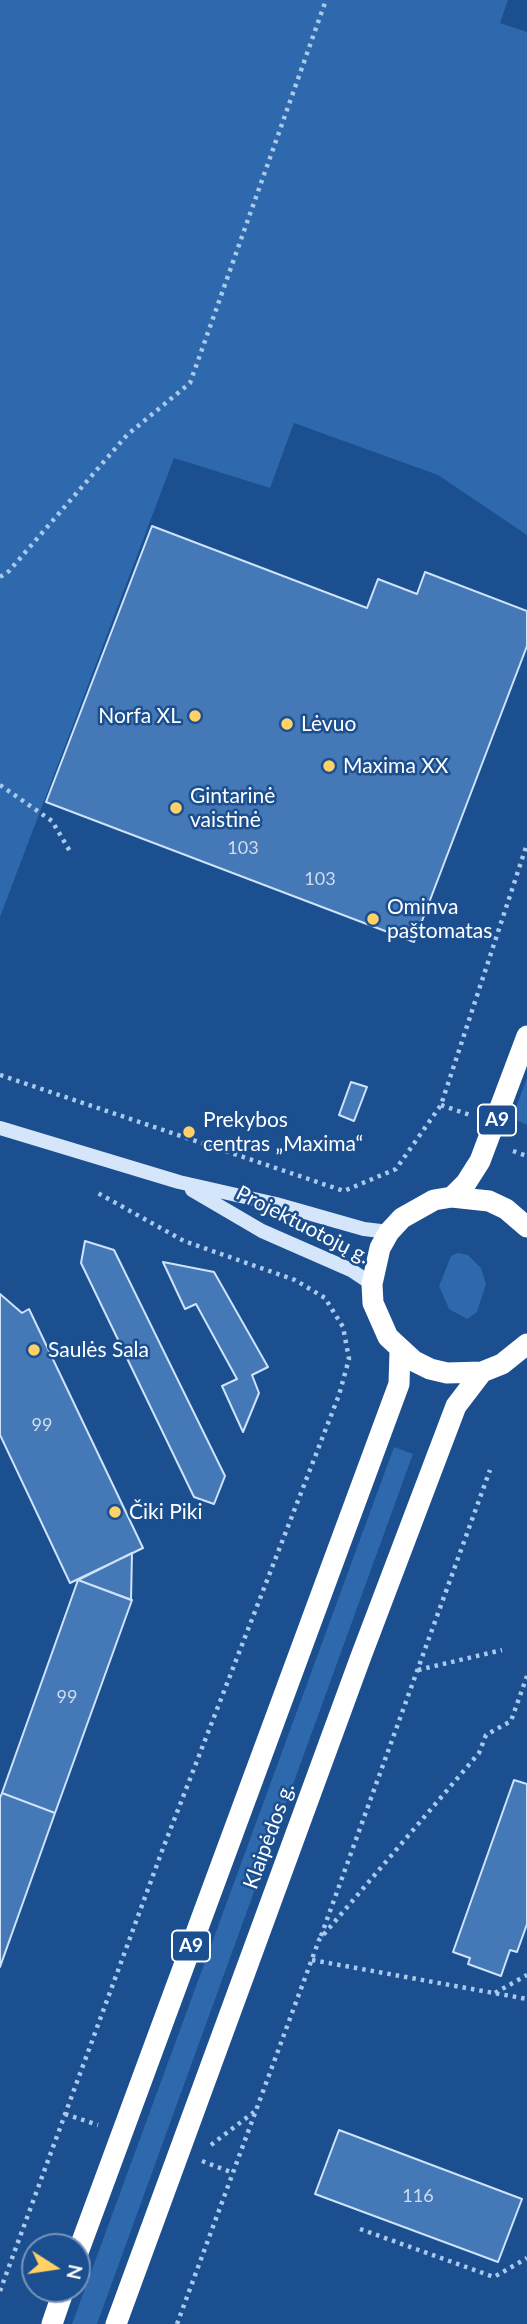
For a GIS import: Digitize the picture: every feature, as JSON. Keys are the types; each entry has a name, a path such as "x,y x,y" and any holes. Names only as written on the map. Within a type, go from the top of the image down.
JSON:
{"highway":[{"name":"A9","path":"452,1196 466,1183 480,1161 527,1036"},
{"name":"Klaipėdos g.","path":"527,1227 506,1209 489,1201 452,1196 417,1208 389,1232 374,1266 372,1284 379,1321 400,1351 414,1361 447,1373 482,1372 502,1364 527,1344"},
{"name":"Klaipėdos g.","path":"85,2233 399,1384 400,1351"},
{"name":"Klaipėdos g.","path":"116,2324 360,1659 456,1406 482,1372"},
{"path":"52,2324 60,2303"}],"main road":[{"name":"Projektuotojų g.","path":"0,1128 179,1182 276,1204 364,1229 389,1232"},
{"name":"Projektuotojų g.","path":"179,1182 262,1231 351,1270 372,1284"}],"path":[{"path":"0,577 9,571 127,435 190,383 326,0"},
{"path":"0,785 52,821 71,853"},
{"path":"0,1075 344,1191 396,1168 441,1105 527,844"},
{"path":"0,2291 162,1851 340,1395 349,1359 343,1327 325,1298 295,1280 184,1241 96,1192"},
{"path":"177,2324 490,1470"},
{"path":"417,1670 502,1650"},
{"path":"319,1940 479,1753 486,1735 511,1721 527,1676"},
{"path":"312,1960 527,1999"},
{"path":"494,1993 527,1975"},
{"path":"193,2158 256,2111"},
{"path":"360,2229 494,2277 527,2258"}],"shaded area":[{"path":"0,0 508,0 500,23 527,32 527,535 438,475 294,423 270,488 174,458 0,917"},
{"path":"527,1078 527,1125 512,1118"},
{"path":"458,1253 468,1255 481,1268 486,1284 477,1312 467,1319 449,1309 439,1286 451,1256"},
{"path":"394,1447 413,1454 97,2324 72,2324 80,2303 91,2303 91,2272"}],"building":[{"name":"Lėvuo","path":"152,526 367,608 378,579 417,594 425,572 527,611 527,646 414,942 46,802"},
{"path":"351,1082 367,1087 354,1121 339,1115"},
{"path":"85,1241 114,1250 225,1476 214,1504 194,1497 81,1263"},
{"path":"163,1262 214,1272 268,1367 252,1375 259,1393 243,1432 222,1386 237,1379 196,1304 185,1309"},
{"path":"0,1294 22,1313 29,1309 143,1548 70,1583 0,1435"},
{"path":"132,1553 131,1600 78,1580"},
{"path":"78,1580 132,1600 55,1813 2,1793"},
{"path":"514,1780 527,1784 527,1924 517,1952 510,1950 501,1976 468,1964 470,1958 453,1952"},
{"path":"2,1793 55,1813 0,1967 0,1798"},
{"path":"339,2130 522,2199 498,2262 315,2194"}],"place":[{"name":"Norfa XL","path":"195,716"},
{"name":"Lėvuo","path":"287,724"},
{"name":"Maxima XX","path":"329,766"},
{"name":"Gintarinė vaistinė","path":"176,808"},
{"name":"Ominva paštomatas","path":"373,919"},
{"name":"Prekybos centras „Maxima“","path":"189,1132"},
{"name":"Saulės Sala","path":"34,1350"},
{"name":"Čiki Piki","path":"115,1512"}]}
